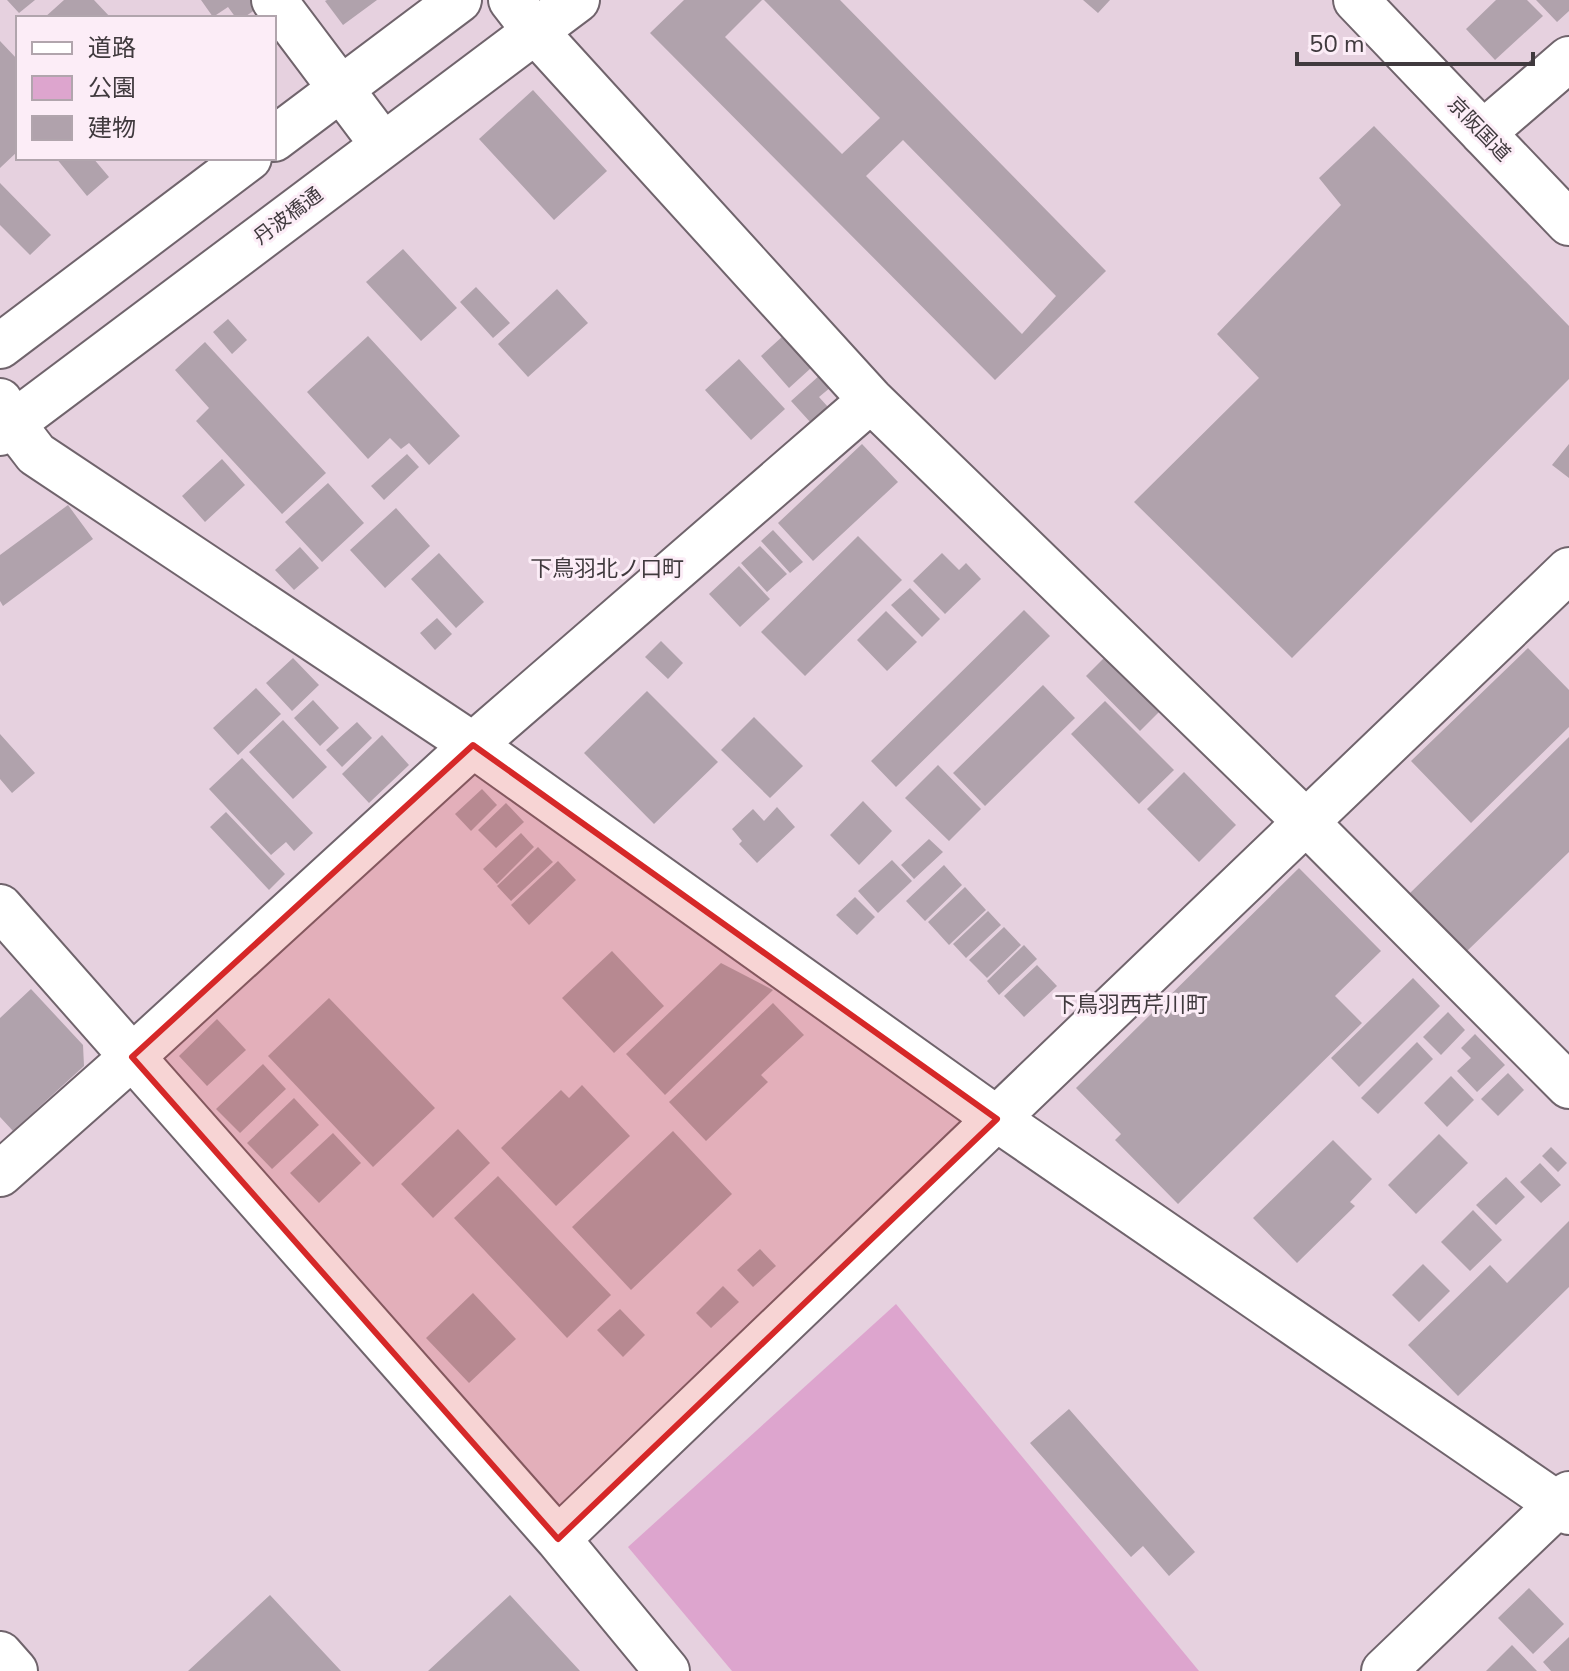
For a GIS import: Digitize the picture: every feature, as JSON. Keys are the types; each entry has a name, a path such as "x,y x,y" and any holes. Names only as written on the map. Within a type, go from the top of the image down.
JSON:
{"main road":[{"path":"274,0 383,145"},
{"path":"276,137 459,0"},
{"name":"丹波橋通","path":"4,419 383,145 523,16 577,0"},
{"name":"京阪国道","path":"1356,0 1569,223"},
{"path":"523,16 871,400 1306,822 1569,1086"},
{"path":"1483,133 1569,59"},
{"path":"0,346 246,160"},
{"path":"0,1174 473,745 871,400"},
{"path":"4,419 36,454 473,745 997,1119 1565,1504 1384,1671"},
{"path":"558,1539 1569,570"},
{"path":"0,907 558,1539 667,1671"},
{"path":"0,1654 15,1671"}],"highlighted area":[{"path":"473,745 997,1119 558,1539 132,1057"}],"shaded area":[{"path":"0,0 1569,0 1569,1671 0,1671"}],"green space":[{"path":"896,1304 1199,1671 732,1671 628,1547"}],"building":[{"path":"7,0 35,0 19,13"},
{"path":"64,0 94,0 109,16 46,16"},
{"path":"201,0 261,0 264,4 246,16 235,16 228,7 212,16"},
{"path":"327,0 377,0 343,25"},
{"path":"684,0 762,0 725,37 842,154 880,118 764,0 840,0 1106,271 995,380 650,33","holes":["903,140 1056,296 1022,334 866,176"]},
{"path":"1083,0 1110,0 1098,13"},
{"path":"1496,0 1527,0 1543,16 1495,60 1466,29"},
{"path":"1536,0 1569,0 1569,11 1557,22"},
{"path":"0,41 16,58 16,153 0,168"},
{"path":"533,90 607,171 554,220 479,139"},
{"path":"1374,126 1569,326 1569,379 1292,658 1134,502 1259,378 1217,334 1341,205 1319,178"},
{"path":"58,160 95,160 109,177 87,196"},
{"path":"0,183 51,235 30,255 0,225"},
{"path":"403,249 457,308 421,341 366,282"},
{"path":"476,287 510,323 493,338 460,302"},
{"path":"557,289 588,323 528,377 498,344"},
{"path":"228,319 247,340 232,354 213,332"},
{"path":"368,336 460,436 429,465 409,443 401,449 390,438 368,459 307,392"},
{"path":"783,336 811,368 789,388 761,356"},
{"path":"205,342 326,473 282,514 196,421 209,408 175,370"},
{"path":"739,359 785,409 751,440 705,390"},
{"path":"820,375 831,387 819,397 828,407 811,423 791,401"},
{"path":"862,444 898,482 813,561 778,523"},
{"path":"1569,444 1569,478 1552,465"},
{"path":"407,454 419,467 384,500 371,486"},
{"path":"222,459 245,485 205,522 182,496"},
{"path":"328,483 364,523 322,562 285,522"},
{"path":"68,505 93,539 3,606 0,601 0,555"},
{"path":"396,508 430,546 385,588 350,550"},
{"path":"773,530 803,562 790,573 761,541"},
{"path":"858,536 902,580 805,676 761,632"},
{"path":"760,546 787,574 767,592 741,563"},
{"path":"300,547 319,568 294,590 275,570"},
{"path":"439,553 484,602 456,628 411,579"},
{"path":"942,553 959,570 966,563 981,579 945,614 913,581"},
{"path":"739,566 770,599 740,627 709,594"},
{"path":"910,588 940,619 922,637 891,605"},
{"path":"1024,610 1050,636 896,787 871,761"},
{"path":"886,611 917,642 887,671 857,640"},
{"path":"437,618 452,634 435,650 420,633"},
{"path":"661,641 683,663 668,679 645,657"},
{"path":"1528,648 1569,690 1569,727 1471,823 1411,761"},
{"path":"1108,654 1162,709 1140,731 1086,676"},
{"path":"293,658 319,685 292,711 266,683"},
{"path":"1043,685 1075,718 985,806 953,773"},
{"path":"256,688 281,714 238,755 213,728"},
{"path":"647,691 718,762 654,824 584,753"},
{"path":"313,700 339,728 320,746 294,718"},
{"path":"1105,701 1174,770 1139,804 1071,734"},
{"path":"754,717 803,766 770,798 721,750"},
{"path":"283,720 327,767 293,799 249,752"},
{"path":"357,722 372,738 342,767 326,750"},
{"path":"0,734 35,773 12,793 0,779"},
{"path":"382,735 409,765 369,803 342,774"},
{"path":"1569,737 1569,852 1465,953 1408,895"},
{"path":"242,758 313,833 294,851 286,842 271,855 209,789"},
{"path":"938,765 981,809 949,841 905,798"},
{"path":"1184,772 1236,825 1199,862 1147,809"},
{"path":"482,789 497,805 471,831 455,814"},
{"path":"863,801 892,831 859,865 830,835"},
{"path":"506,803 524,822 496,848 478,830"},
{"path":"777,807 795,827 757,863 739,844 742,841 732,829 753,809 764,821"},
{"path":"226,812 285,874 269,890 210,827"},
{"path":"521,833 534,847 497,884 483,869"},
{"path":"929,839 943,852 914,879 901,865"},
{"path":"538,847 553,862 511,901 497,886"},
{"path":"892,860 912,881 878,913 858,891"},
{"path":"558,861 576,880 529,925 511,905"},
{"path":"944,865 962,885 925,921 906,901"},
{"path":"1299,868 1381,951 1335,996 1362,1023 1178,1204 1115,1140 1121,1134 1076,1088"},
{"path":"965,887 986,910 949,945 928,922"},
{"path":"855,897 875,917 857,935 836,915"},
{"path":"988,911 1001,925 966,958 953,944"},
{"path":"1004,927 1021,945 987,978 969,960"},
{"path":"1024,945 1037,959 999,995 987,981"},
{"path":"612,951 664,1006 614,1053 562,998"},
{"path":"721,963 773,990 665,1095 626,1054"},
{"path":"1037,965 1057,986 1024,1017 1004,996"},
{"path":"1413,978 1440,1006 1359,1087 1331,1058"},
{"path":"31,989 83,1045 84,1066 13,1131 0,1117 0,1018"},
{"path":"329,998 435,1108 373,1167 268,1056"},
{"path":"773,1003 804,1035 761,1075 768,1082 706,1141 669,1102"},
{"path":"1448,1012 1465,1030 1441,1055 1423,1037"},
{"path":"217,1019 246,1050 207,1086 179,1056"},
{"path":"1475,1034 1505,1065 1477,1092 1457,1071 1471,1058 1461,1048"},
{"path":"1417,1042 1433,1059 1378,1114 1361,1098"},
{"path":"263,1064 286,1089 240,1133 216,1109"},
{"path":"1508,1073 1524,1090 1498,1116 1481,1099"},
{"path":"1451,1076 1474,1100 1447,1127 1424,1103"},
{"path":"582,1085 630,1136 556,1206 501,1148 561,1090 569,1098"},
{"path":"294,1098 319,1125 272,1169 247,1143"},
{"path":"458,1129 490,1163 433,1218 401,1184"},
{"path":"673,1131 732,1194 631,1290 572,1227"},
{"path":"333,1133 361,1163 319,1203 290,1173"},
{"path":"1439,1134 1468,1163 1416,1214 1388,1185"},
{"path":"1333,1140 1372,1179 1350,1202 1355,1206 1297,1263 1253,1218"},
{"path":"1551,1147 1567,1163 1558,1172 1542,1156"},
{"path":"1540,1163 1561,1185 1541,1203 1520,1182"},
{"path":"498,1176 611,1295 567,1338 454,1218"},
{"path":"1506,1177 1525,1197 1496,1225 1476,1205"},
{"path":"1473,1210 1502,1240 1470,1271 1441,1242"},
{"path":"1569,1221 1569,1287 1458,1396 1408,1345 1490,1265 1507,1283"},
{"path":"760,1249 776,1266 753,1287 737,1270"},
{"path":"1423,1264 1450,1291 1419,1322 1392,1295"},
{"path":"723,1286 739,1302 711,1328 696,1313"},
{"path":"473,1293 516,1339 469,1383 426,1338"},
{"path":"620,1309 645,1335 623,1357 597,1330"},
{"path":"1069,1409 1195,1552 1169,1576 1143,1546 1131,1557 1030,1443"},
{"path":"1529,1588 1564,1624 1533,1654 1498,1618"},
{"path":"270,1595 341,1671 188,1671"},
{"path":"510,1595 580,1671 428,1671"},
{"path":"1569,1637 1569,1671 1551,1671 1543,1662"},
{"path":"1512,1645 1537,1671 1486,1671"}],"district":[{"name":"下鳥羽北ノ口町","path":"607,569"},
{"name":"下鳥羽西芹川町","path":"1131,1005"}]}
